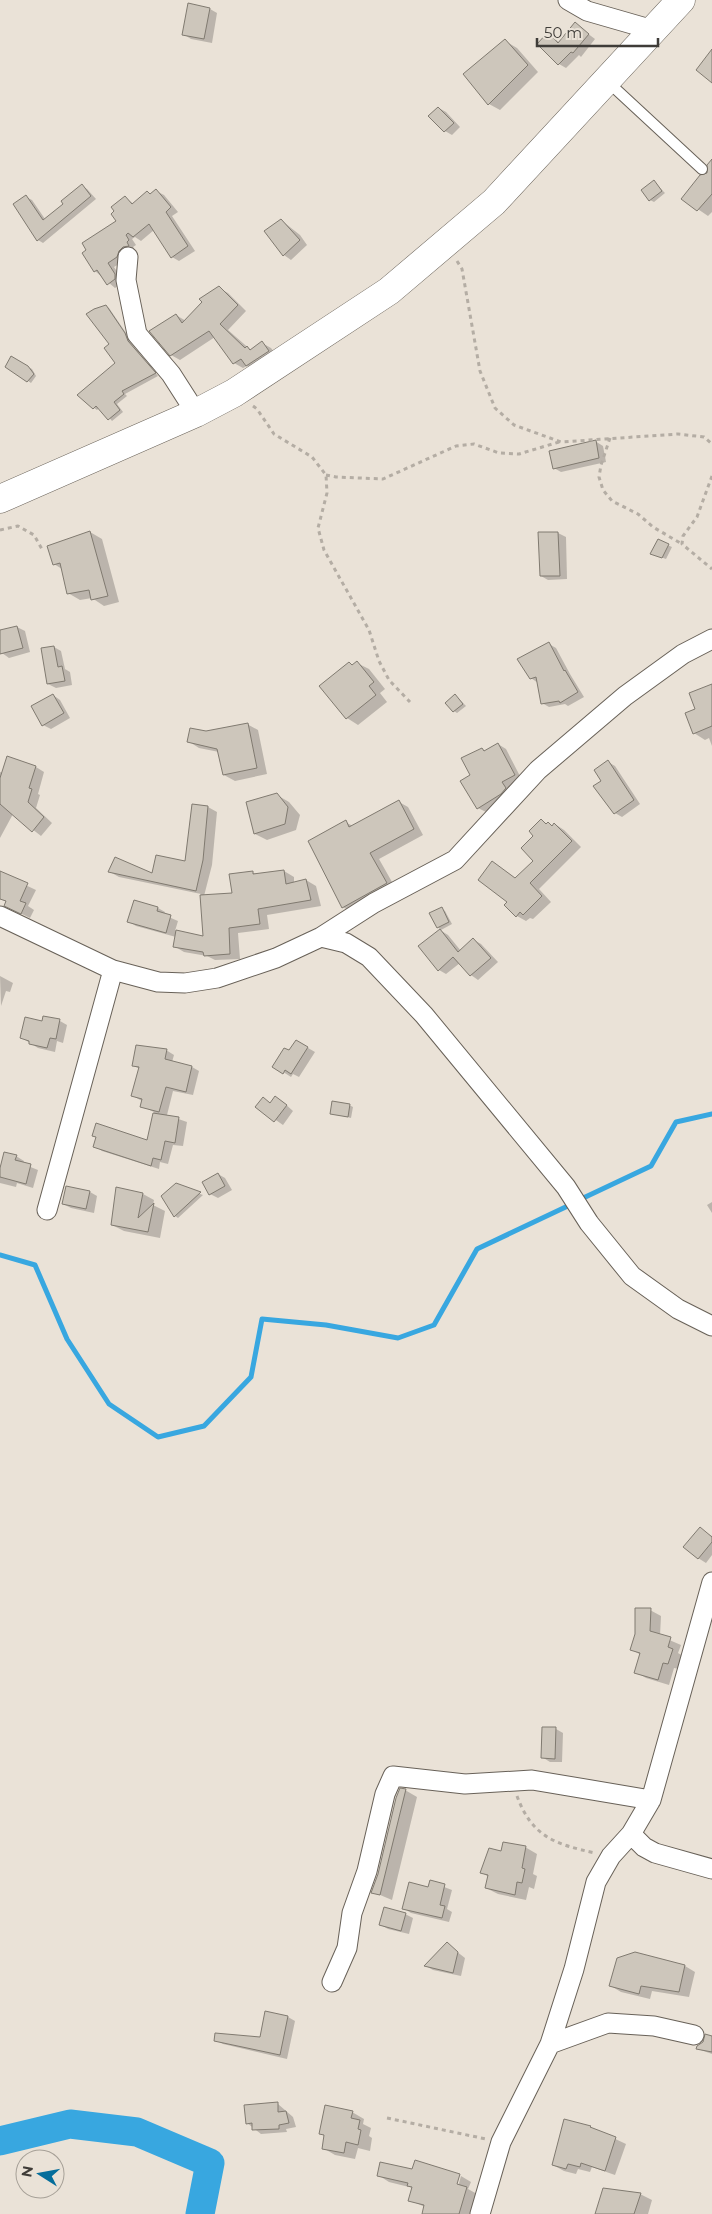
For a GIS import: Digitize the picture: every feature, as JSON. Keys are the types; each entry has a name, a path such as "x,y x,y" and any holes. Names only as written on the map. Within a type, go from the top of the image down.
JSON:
{"main road":[{"path":"0,498 196,413 234,393 390,291 494,202 680,0"}],"street":[{"path":"568,0 587,11 653,30"},
{"path":"128,257 126,280 137,334 171,374 196,413"},
{"path":"0,916 113,970 158,982 185,983 217,978 276,958 321,937 374,903 455,860 546,764 625,696 683,654 712,639"},
{"path":"321,937 346,943 369,957 424,1015 566,1187 589,1223 632,1276 678,1308 712,1326"},
{"path":"48,1210 113,970"},
{"path":"480,2214 501,2142 550,2044 574,1969 596,1882 611,1856 632,1834 651,1800 712,1582"},
{"path":"332,1982 347,1948 352,1913 366,1871 385,1794 393,1776 465,1784 532,1780 651,1800"},
{"path":"632,1834 644,1847 655,1853 712,1868"},
{"path":"550,2044 608,2023 618,2022 654,2026 694,2035"}],"lane":[{"path":"606,80 702,169"}],"path":[{"path":"447,243 462,269 480,371 496,408 514,425 561,442"},
{"path":"234,393 258,409 274,434 312,457 326,475 326,493 318,528 324,550 369,630 379,661 389,680 410,702"},
{"path":"326,475 383,479 456,446 474,444 499,453 519,454 561,442 678,434 704,437 712,444"},
{"path":"610,438 600,465 599,477 603,490 612,501 638,514 653,527 682,544 712,569"},
{"path":"682,544 683,536 696,517 712,476"},
{"path":"0,530 18,526 34,535 44,551"},
{"path":"511,1782 522,1812 536,1829 563,1846 611,1856"},
{"path":"387,2118 501,2142"}],"building":[{"path":"188,3 210,8 204,39 182,35"},
{"path":"575,22 589,34 573,53 571,52 558,65 537,44 548,32 558,43"},
{"path":"505,39 528,65 488,105 463,74"},
{"path":"712,49 712,83 696,70"},
{"path":"438,107 454,123 444,132 428,116"},
{"path":"712,159 712,194 697,211 681,199 700,175 707,173 707,165"},
{"path":"654,180 662,191 649,201 641,190"},
{"path":"82,184 91,196 37,241 13,204 26,195 43,220 63,204 61,201"},
{"path":"156,189 171,207 166,212 188,246 171,258 149,224 133,237 128,233 126,235 129,240 127,242 129,246 123,247 117,257 108,263 115,274 115,279 107,285 97,270 94,272 82,253 86,250 82,243 116,221 111,214 114,211 111,207 125,196 132,204 147,191 150,194"},
{"path":"281,219 300,240 283,256 264,231"},
{"path":"219,286 238,305 220,324 245,348 247,346 250,350 262,341 269,351 246,366 241,359 233,364 209,331 170,356 149,331 176,314 182,323 202,302 199,299"},
{"path":"106,305 125,333 128,341 156,373 122,391 124,394 114,402 120,410 108,420 96,406 93,409 77,395 115,363 104,348 109,344 86,314"},
{"path":"11,356 28,366 34,374 27,382 5,367"},
{"path":"596,440 599,458 553,469 549,451"},
{"path":"90,531 108,596 91,600 89,590 67,594 60,563 53,565 47,546"},
{"path":"538,532 558,532 560,576 540,576"},
{"path":"658,539 669,544 662,558 650,554"},
{"path":"17,626 23,648 0,654 0,630"},
{"path":"549,642 564,671 578,692 560,703 559,701 541,704 536,677 530,679 517,659"},
{"path":"54,646 58,667 62,666 65,681 47,684 41,648"},
{"path":"357,661 374,682 369,686 376,695 346,719 319,686 349,662 352,665"},
{"path":"712,684 712,726 693,734 685,713 695,709 689,693"},
{"path":"53,694 64,713 42,726 31,706"},
{"path":"455,694 463,704 453,712 445,703"},
{"path":"248,723 257,768 223,775 217,749 187,742 190,728 206,731"},
{"path":"498,743 515,775 502,782 506,788 501,794 477,809 460,781 470,775 461,758 482,748 484,751"},
{"path":"7,756 36,766 29,788 32,789 28,802 44,817 32,832 0,804 0,778"},
{"path":"608,760 634,800 614,814 593,786 601,781 594,770"},
{"path":"277,793 288,807 285,824 254,834 246,802"},
{"path":"399,800 414,829 370,853 387,883 342,908 308,841 346,820 349,827"},
{"path":"192,804 208,806 203,860 196,891 108,872 115,857 152,873 156,855 185,861"},
{"path":"541,819 546,824 548,822 552,826 554,823 572,841 530,883 542,896 523,915 520,912 516,917 504,905 507,902 478,880 492,861 515,878 533,861 521,848 533,836 529,831"},
{"path":"284,870 286,884 306,879 311,900 258,909 260,924 229,928 230,954 204,956 203,952 173,947 176,930 203,936 200,895 232,893 229,874 253,871 253,874"},
{"path":"0,871 28,883 20,901 26,903 21,914 4,906 6,901 0,899"},
{"path":"134,900 158,907 157,911 171,915 166,933 127,922"},
{"path":"442,907 449,922 437,928 429,913"},
{"path":"440,929 458,952 473,938 491,958 470,976 453,957 438,971 418,946"},
{"path":"43,1016 60,1019 56,1039 50,1038 47,1048 29,1044 29,1041 20,1038 25,1017 42,1021"},
{"path":"296,1040 308,1047 291,1074 285,1070 283,1074 272,1067 284,1048 289,1050"},
{"path":"136,1045 167,1049 165,1059 192,1066 186,1092 166,1087 159,1112 140,1107 142,1099 131,1096 139,1067 132,1066"},
{"path":"275,1096 287,1105 274,1122 255,1107 263,1097 270,1103"},
{"path":"332,1101 350,1104 348,1117 330,1114"},
{"path":"153,1113 179,1117 175,1143 165,1141 161,1160 153,1158 151,1166 93,1147 96,1137 92,1136 96,1123 147,1140"},
{"path":"4,1152 17,1155 15,1160 31,1164 26,1184 0,1177"},
{"path":"218,1173 225,1186 209,1195 202,1182"},
{"path":"176,1183 201,1192 174,1217 161,1196"},
{"path":"66,1186 90,1191 86,1209 62,1204"},
{"path":"116,1187 143,1193 138,1218 154,1203 148,1232 111,1225"},
{"path":"700,1527 712,1537 712,1542 698,1559 683,1547"},
{"path":"635,1608 651,1608 650,1631 671,1637 668,1647 673,1649 668,1664 663,1663 658,1680 634,1673 640,1653 630,1650 635,1634"},
{"path":"542,1727 556,1727 555,1759 541,1758"},
{"path":"400,1788 406,1789 380,1895 371,1893 378,1874"},
{"path":"503,1842 526,1846 522,1868 525,1869 522,1883 517,1882 515,1895 485,1888 488,1875 480,1873 489,1848 501,1851"},
{"path":"430,1880 445,1884 440,1905 445,1906 442,1918 402,1909 409,1882 428,1887"},
{"path":"384,1907 406,1913 401,1931 379,1925"},
{"path":"447,1942 458,1952 453,1973 424,1966"},
{"path":"635,1952 685,1965 679,1992 641,1986 639,1994 609,1986 617,1958"},
{"path":"265,2011 288,2016 280,2055 214,2041 215,2033 260,2037"},
{"path":"705,2034 712,2036 712,2052 696,2049 703,2042"},
{"path":"278,2102 278,2112 286,2111 289,2123 279,2125 279,2129 252,2130 252,2123 246,2124 244,2105"},
{"path":"325,2105 353,2111 351,2118 360,2120 358,2129 361,2130 358,2145 346,2142 344,2153 322,2149 324,2135 319,2134"},
{"path":"564,2119 591,2126 616,2137 605,2171 581,2163 580,2167 568,2164 566,2169 552,2165"},
{"path":"415,2160 460,2174 457,2184 467,2187 459,2214 422,2214 424,2205 408,2201 412,2187 407,2186 408,2183 377,2176 380,2162 412,2169"},
{"path":"603,2188 641,2193 634,2214 595,2214"}],"waterway":[{"path":"579,1200 651,1166 676,1122 712,1114"},
{"path":"0,1255 35,1265 67,1339 109,1404 158,1437 204,1426 251,1377 262,1319 326,1325 398,1338 434,1325 477,1249 572,1204"},
{"path":"0,2141 70,2124 137,2132 210,2163 200,2214"}]}
